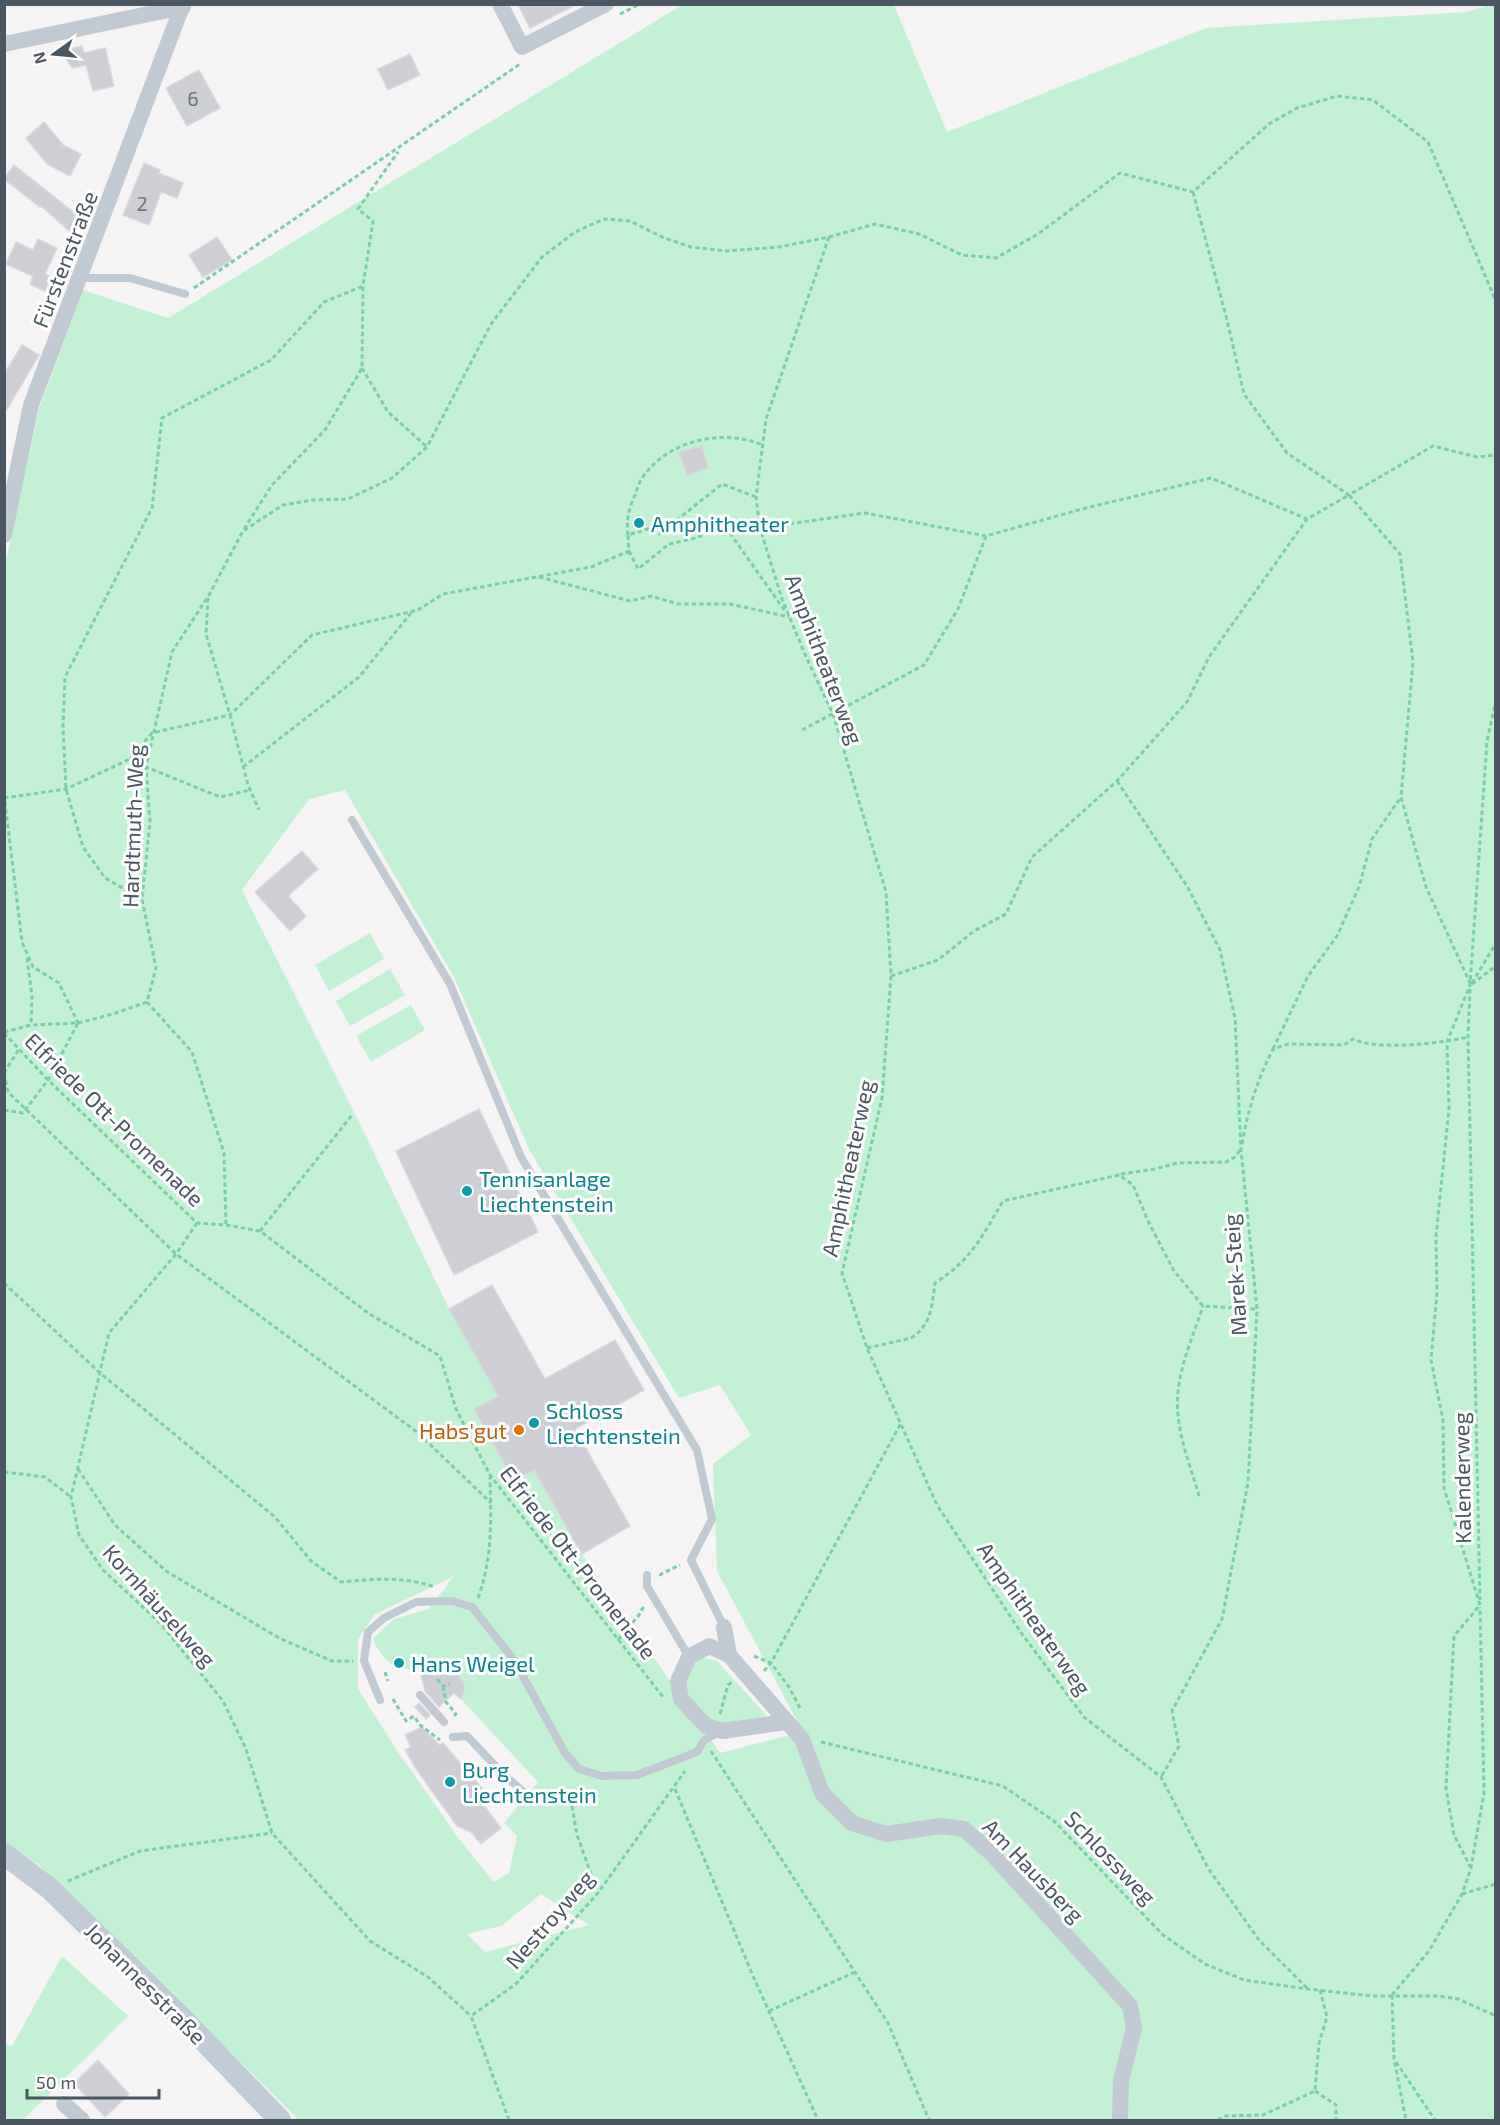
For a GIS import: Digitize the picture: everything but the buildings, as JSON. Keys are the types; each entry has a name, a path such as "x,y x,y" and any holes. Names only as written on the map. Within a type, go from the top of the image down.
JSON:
{"main road":[{"name":"Johannesstraße","path":"4,1854 49,1888 179,2015 280,2121"}],"street":[{"path":"500,4 522,47 606,4"},
{"path":"4,44 183,6"},
{"name":"Fürstenstraße","path":"4,535 31,405 183,6"},
{"name":"Am Hausberg","path":"724,1627 729,1655 802,1739 822,1793 852,1823 886,1834 941,1826 964,1829 992,1854 1130,2006 1134,2028 1121,2081 1119,2121"},
{"path":"729,1655 709,1646 689,1657 678,1682 681,1699 714,1733 785,1722"},
{"path":"64,2104 82,2121"}],"lane":[{"path":"81,278 130,278 185,294"},
{"path":"352,820 450,984 521,1156 697,1450 712,1519 691,1560 724,1627"},
{"path":"647,1575 647,1586 689,1657"},
{"path":"380,1700 364,1661 368,1632 384,1618 416,1602 452,1601 472,1607 514,1660 565,1753 579,1769 602,1776 637,1775 697,1752 714,1733"},
{"path":"420,1695 444,1722"},
{"path":"453,1737 467,1736 501,1772 528,1796"}],"path":[{"path":"185,294 528,59"},
{"path":"1470,985 1426,887 1401,797 1413,662 1400,554 1349,495 1287,453 1244,394 1193,192 1269,124 1297,108 1337,96 1373,100 1428,142 1496,301"},
{"path":"243,531 272,485 325,430 362,368 363,286 373,221 358,209 401,148"},
{"name":"Hardtmuth-Weg","path":"147,1002 156,968 142,899 150,822 146,767 172,652 208,595 243,531 282,505 313,500 348,499 393,478 427,447 491,324 542,257 575,232 604,219 630,221 681,244 726,250 778,247 829,237 875,224 919,234 962,255 996,258 1038,234 1120,173 1193,192"},
{"name":"Amphitheaterweg","path":"829,237 766,419 756,498 760,528 782,599 833,714 886,892 891,976 882,1098 842,1273 867,1348 937,1505 1022,1634 1084,1717 1161,1777 1208,1868 1259,1940 1308,1989"},
{"path":"142,899 105,878 83,847 66,789 63,726 65,677 152,508 162,418 271,360 324,302 363,286"},
{"path":"362,368 388,411 427,447"},
{"path":"763,446 735,438 714,437 682,444 659,460 642,478 631,503 627,528 629,551 638,569 669,544 696,538 725,526 789,617"},
{"path":"891,976 939,960 974,931 1006,914 1032,857 1117,781 1188,702 1209,657 1307,519 1433,446 1477,458 1496,455"},
{"path":"760,528 865,513 986,536 1082,509 1211,478 1307,519"},
{"path":"628,535 648,529 659,534 722,484 756,498"},
{"path":"802,730 924,665 957,609 986,536"},
{"path":"78,1023 59,983 33,967 22,942 5,797 66,789 130,759 152,733 230,715 312,635 412,612 443,594 591,567 629,551"},
{"path":"537,577 630,601 651,596 678,604 730,604 789,617"},
{"path":"208,595 206,634 243,767 259,810"},
{"path":"243,767 359,677 412,612"},
{"path":"1471,1868 1454,1835 1446,1788 1454,1636 1480,1605 1444,1488 1443,1420 1431,1360 1437,1292 1436,1236 1449,1108 1447,1042 1470,985 1487,741 1496,700"},
{"path":"130,759 220,797 250,790"},
{"name":"Marek-Steig","path":"1117,781 1187,886 1220,951 1235,1018 1241,1150 1257,1309 1248,1483 1222,1619 1172,1710 1179,1746 1161,1777"},
{"path":"867,1348 911,1338 917,1334 930,1316 934,1283 959,1266 976,1248 1003,1201 1177,1163 1226,1162 1235,1157 1241,1150 1248,1108 1261,1071 1308,976 1337,936 1359,887 1372,839 1401,797"},
{"name":"Kalenderweg","path":"1392,1995 1429,1951 1462,1894 1471,1868 1484,1793 1468,1037 1470,985 1496,943"},
{"path":"27,953 32,996 31,1025"},
{"path":"1470,985 1496,966"},
{"path":"4,1033 31,1025 78,1023 147,1002 192,1052 224,1153 226,1225"},
{"path":"4,1110 23,1113 48,1080 78,1023"},
{"name":"Elfriede Ott-Promenade","path":"4,1033 48,1080 197,1223 260,1231 368,1313 440,1356 456,1409 490,1475 666,1702"},
{"path":"1273,1049 1288,1044 1344,1045 1353,1039 1387,1045 1447,1042 1468,1037"},
{"path":"19,1048 4,1073 8,1092 176,1254 417,1432 491,1503"},
{"path":"260,1231 352,1115"},
{"path":"1119,1174 1133,1185 1148,1221 1174,1271 1203,1306 1257,1309"},
{"name":"Kornhäuselweg","path":"197,1223 176,1254 109,1333 71,1497 79,1535 103,1570 161,1624 223,1701 246,1749 272,1833 370,1941 428,1977 471,2016"},
{"path":"4,1282 100,1373 275,1517 311,1562 341,1582 379,1578 417,1581 439,1589 452,1601"},
{"path":"1199,1496 1178,1415 1178,1389 1203,1306"},
{"path":"901,1423 771,1664 753,1684 736,1679 728,1685 714,1733 855,1972 888,2023 929,2121"},
{"path":"78,1469 115,1525 166,1571 279,1638 332,1661 364,1661"},
{"path":"4,1472 45,1477 71,1497"},
{"path":"472,1607 478,1597 489,1560 492,1529 490,1475"},
{"path":"437,1679 443,1686 450,1684"},
{"path":"394,1703 406,1721 414,1716 420,1725 442,1742"},
{"name":"Schlossweg","path":"802,1739 1003,1786 1054,1821 1163,1935 1205,1964 1244,1980 1372,1996 1439,1996 1458,1999 1496,2016"},
{"name":"Nestroyweg","path":"471,2016 516,1984 598,1893 675,1788 697,1752"},
{"path":"675,1788 818,2121"},
{"path":"572,1806 577,1834 598,1893"},
{"path":"49,1888 141,1851 272,1833"},
{"path":"1462,1894 1496,1884"},
{"path":"769,2011 855,1972"},
{"path":"1315,2091 1319,2043 1327,2017 1320,1990"},
{"path":"1392,1995 1395,2059 1406,2121"},
{"path":"471,2016 510,2121"},
{"path":"1395,2059 1435,2121"},
{"path":"1218,2121 1224,2116 1263,2115 1315,2091"},
{"path":"1315,2091 1336,2105 1336,2121"}],"green space":[{"path":"682,5 894,5 947,132 1206,28 1467,12 1495,5 1495,2120 299,2120 40,1866 5,1842 4,570 39,409 83,290 168,318","holes":["345,790 454,977 530,1151 679,1398 720,1385 751,1435 713,1464 717,1571 803,1732 720,1753 582,1554 534,1470 514,1481 474,1410 498,1396 449,1309 363,1130 242,890 309,799","454,1576 429,1609 394,1619 373,1639 381,1654 397,1666 420,1671 431,1657 449,1675 459,1676 464,1686 459,1697 538,1782 504,1823 517,1836 509,1873 494,1882 459,1839 398,1752 358,1689 358,1639 374,1615","541,1894 589,1925 485,1952 467,1934 501,1926"]},
{"path":"370,933 384,959 329,991 315,965"},
{"path":"390,969 405,995 350,1026 336,1001"},
{"path":"411,1005 425,1030 371,1062 356,1036"},
{"path":"704,1658 717,1661 767,1716 729,1724 713,1720 697,1711 684,1690 686,1668"},
{"path":"62,1956 128,2016 23,2120 5,2120 5,2044 12,2046"}],"place":[{"name":"Amphitheater","path":"639,523"},
{"name":"Tennisanlage Liechtenstein","path":"467,1191"},
{"name":"Schloss Liechtenstein","path":"534,1423"},
{"name":"Habs'gut","path":"519,1430"},
{"name":"Hans Weigel","path":"399,1663"},
{"name":"Burg Liechtenstein","path":"450,1782"}]}
